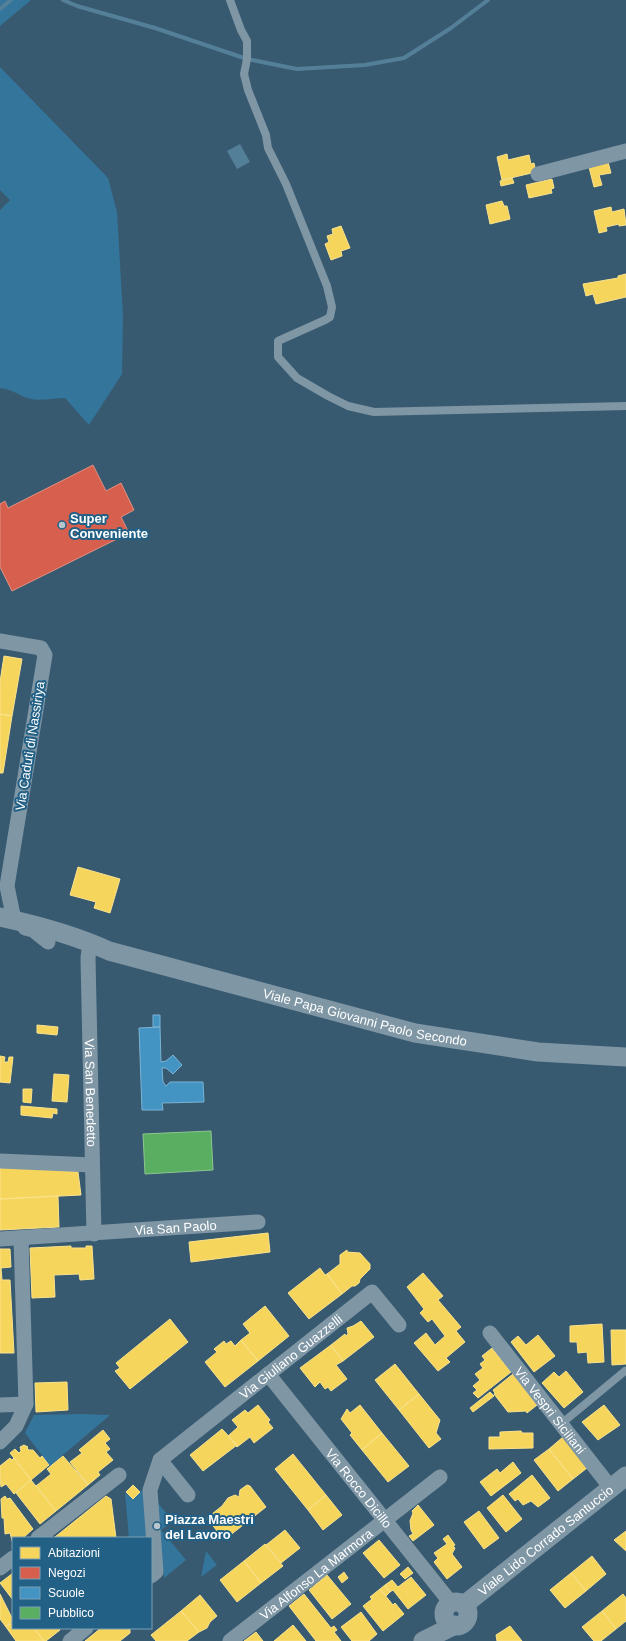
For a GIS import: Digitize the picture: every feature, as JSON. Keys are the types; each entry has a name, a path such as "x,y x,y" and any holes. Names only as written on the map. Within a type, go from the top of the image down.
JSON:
{"street":[{"path":"538,174 626,151"},
{"name":"Via Caduti di Nassiriya","path":"0,641 41,648 45,655 4,913"},
{"path":"4,913 48,942 89,947"},
{"path":"4,913 89,947"},
{"name":"Viale Papa Giovanni Paolo Secondo","path":"89,947 109,951 415,1033 538,1052 626,1057"},
{"name":"Via San Benedetto","path":"89,947 94,1234"},
{"path":"0,1161 92,1166"},
{"name":"Via San Paolo","path":"0,1239 258,1222"},
{"path":"0,1442 16,1426 26,1404 21,1238"},
{"name":"Via Giuliano Guazzelli","path":"160,1460 372,1292 399,1325"},
{"name":"Via Vespri Siciliani","path":"490,1333 611,1488"},
{"name":"Via Rocco Dicillo","path":"268,1374 384,1520 445,1628"},
{"path":"0,1405 26,1404"},
{"path":"160,1460 188,1495"},
{"path":"152,1575 156,1572 150,1490 160,1460"},
{"path":"39,1537 119,1475"},
{"name":"Viale Lido Corrado Santuccio","path":"445,1628 626,1476"},
{"name":"Via Alfonso La Marmora","path":"230,1641 440,1477"},
{"path":"70,1641 85,1629"}],"lane":[{"path":"230,0 247,42 247,59 244,74 248,90 266,135 268,148 286,184 327,286 332,307 330,317 326,320 278,341 278,357 297,378 348,406 374,412 626,406"},
{"path":"561,1424 625,1372"}],"shaded area":[{"path":"0,0 31,0 0,26"},
{"path":"0,67 108,178 117,212 123,316 122,374 89,425 65,398 41,400 32,399 0,388 0,210 10,200 0,190"},
{"path":"240,144 250,162 237,169 227,151"},
{"path":"34,1415 110,1415 50,1466 25,1433"},
{"path":"144,1489 147,1537 129,1537 125,1493 133,1498"},
{"path":"156,1501 173,1521 161,1530 186,1560 164,1578"},
{"path":"206,1551 217,1565 201,1577"}],"building: Abitazioni":[{"path":"507,154 508,160 529,155 531,164 534,163 536,172 502,180 497,157"},
{"path":"608,162 611,173 599,175 602,185 594,187 589,167"},
{"path":"512,178 514,183 501,186 500,181"},
{"path":"552,179 554,188 551,189 552,193 529,198 526,185"},
{"path":"502,201 504,206 507,206 510,219 490,224 486,205"},
{"path":"611,207 612,212 624,209 626,225 619,226 619,224 606,227 607,231 599,233 594,211"},
{"path":"341,226 350,248 341,251 342,256 331,260 325,244 329,242 327,236 333,234 332,229"},
{"path":"626,274 626,297 596,304 593,294 586,296 583,284 618,278 618,276"},
{"path":"4,656 22,659 12,716 0,714 0,682"},
{"path":"0,714 12,716 3,773 0,773"},
{"path":"78,867 120,879 110,913 94,908 96,902 70,895"},
{"path":"37,1025 58,1027 57,1035 37,1033"},
{"path":"0,1056 5,1057 4,1062 8,1062 9,1057 13,1057 10,1083 0,1082"},
{"path":"54,1074 69,1075 67,1102 52,1101"},
{"path":"23,1089 32,1089 31,1103 23,1102"},
{"path":"21,1106 57,1109 57,1114 53,1113 52,1118 21,1115"},
{"path":"0,1166 78,1172 81,1195 0,1199"},
{"path":"58,1196 59,1227 0,1230 0,1199"},
{"path":"268,1233 270,1252 191,1262 189,1242"},
{"path":"71,1246 71,1248 86,1248 86,1246 92,1246 94,1279 80,1280 79,1274 54,1275 55,1297 32,1298 30,1248"},
{"path":"0,1249 10,1249 11,1267 1,1268 2,1280 10,1280 14,1353 0,1353"},
{"path":"347,1250 347,1252 360,1253 370,1264 370,1269 360,1279 359,1283 352,1286 342,1294 327,1274 340,1264 340,1255"},
{"path":"320,1268 325,1275 327,1274 342,1294 309,1319 288,1293"},
{"path":"423,1273 443,1296 438,1300 461,1327 456,1331 465,1342 446,1358 450,1362 438,1371 414,1343 426,1333 435,1345 445,1336 432,1319 428,1322 420,1313 424,1309 407,1287"},
{"path":"265,1306 289,1336 258,1361 241,1340 250,1333 243,1324"},
{"path":"170,1319 188,1342 130,1389 115,1371 120,1368 116,1363"},
{"path":"361,1321 374,1337 343,1361 331,1345 345,1334 346,1336 348,1334 347,1328"},
{"path":"602,1324 604,1362 588,1363 587,1352 578,1353 577,1342 570,1342 570,1326"},
{"path":"611,1330 626,1330 626,1364 612,1365"},
{"path":"538,1335 555,1356 534,1372 511,1342 518,1336 526,1345"},
{"path":"241,1340 258,1361 225,1387 205,1362 217,1352 214,1349 224,1341 226,1344 231,1341 235,1346"},
{"path":"331,1345 343,1361 336,1365 347,1379 331,1391 328,1387 325,1389 320,1382 315,1387 300,1368"},
{"path":"492,1348 511,1372 478,1398 473,1393 477,1390 473,1386 480,1380 475,1374 483,1368 480,1364 485,1360 482,1356"},
{"path":"395,1364 419,1394 399,1410 375,1380"},
{"path":"566,1371 583,1392 564,1408 542,1383 554,1372 559,1377"},
{"path":"513,1374 537,1405 527,1413 526,1411 508,1412 494,1394 495,1393 493,1390"},
{"path":"67,1382 68,1410 36,1412 35,1383"},
{"path":"490,1392 494,1396 473,1412 470,1408"},
{"path":"419,1394 440,1420 436,1433 441,1439 429,1448 399,1410"},
{"path":"258,1405 270,1420 268,1422 273,1428 254,1443 250,1437 237,1447 228,1436 238,1427 232,1420 245,1410 248,1413"},
{"path":"360,1405 382,1433 362,1450 350,1435 352,1433 341,1419 347,1409 350,1413"},
{"path":"604,1405 620,1425 598,1440 582,1422"},
{"path":"222,1429 237,1445 203,1471 190,1455"},
{"path":"103,1430 110,1439 105,1443 110,1449 106,1452 113,1460 98,1472 100,1475 88,1485 70,1462 82,1453 79,1450"},
{"path":"521,1431 522,1433 533,1433 533,1448 489,1449 489,1437 500,1437 500,1432"},
{"path":"382,1433 409,1466 388,1482 362,1450"},
{"path":"563,1437 587,1468 573,1479 549,1449"},
{"path":"24,1445 28,1447 27,1448 29,1450 33,1450 40,1458 42,1456 49,1465 31,1480 10,1453 15,1449 19,1453 21,1451 20,1447"},
{"path":"549,1449 573,1479 558,1491 534,1460"},
{"path":"293,1454 326,1495 308,1510 275,1469"},
{"path":"63,1456 88,1485 56,1511 36,1486 51,1474 47,1469"},
{"path":"10,1458 12,1460 14,1458 31,1480 14,1494 6,1484 1,1487 0,1478 0,1466"},
{"path":"513,1462 521,1473 491,1496 480,1482 497,1469 500,1473"},
{"path":"532,1475 550,1498 538,1507 531,1501 523,1505 518,1499 515,1501 509,1494"},
{"path":"31,1480 56,1511 40,1524 16,1493"},
{"path":"133,1485 140,1492 133,1499 126,1492"},
{"path":"247,1485 250,1486 266,1507 224,1540 207,1518 222,1506 228,1498 235,1495 239,1497 240,1490"},
{"path":"326,1495 342,1515 323,1530 308,1510"},
{"path":"503,1495 522,1519 506,1532 487,1508"},
{"path":"5,1496 7,1499 10,1498 33,1529 24,1537 12,1537 12,1540 10,1533 5,1534 1,1499"},
{"path":"106,1496 111,1499 116,1537 55,1537"},
{"path":"418,1505 434,1525 413,1541 409,1536 413,1534 410,1521 413,1513 412,1511"},
{"path":"479,1511 499,1538 484,1549 464,1522"},
{"path":"285,1530 300,1548 281,1563 266,1545"},
{"path":"626,1531 626,1551 614,1540"},
{"path":"448,1535 455,1545 453,1546 455,1548 452,1554 462,1567 447,1579 434,1562 438,1558 434,1553 447,1544 443,1539"},
{"path":"379,1540 400,1565 384,1578 363,1553"},
{"path":"265,1544 283,1566 261,1583 244,1561"},
{"path":"592,1556 606,1574 586,1591 571,1573"},
{"path":"244,1561 261,1583 237,1602 220,1580"},
{"path":"408,1567 413,1573 405,1579 400,1574"},
{"path":"344,1572 348,1578 342,1583 338,1577"},
{"path":"571,1573 586,1591 565,1608 550,1590"},
{"path":"12,1574 12,1599 0,1583"},
{"path":"327,1575 351,1604 332,1619 309,1590"},
{"path":"411,1577 426,1595 408,1609 393,1590 390,1592 385,1585 392,1580 398,1587"},
{"path":"385,1585 390,1592 386,1596 380,1589"},
{"path":"380,1589 393,1605 395,1603 404,1614 383,1631 363,1606 372,1599 370,1597"},
{"path":"0,1594 12,1618 12,1621 6,1627 0,1619"},
{"path":"304,1594 331,1628 334,1626 337,1630 334,1632 341,1641 316,1641 289,1606"},
{"path":"623,1594 626,1598 626,1621 616,1629 602,1611"},
{"path":"200,1595 217,1616 210,1622 207,1628 199,1632 181,1611"},
{"path":"181,1611 199,1632 187,1641 156,1641 151,1635"},
{"path":"602,1611 616,1629 601,1641 594,1641 582,1627"},
{"path":"361,1612 377,1634 369,1641 352,1641 341,1627"},
{"path":"12,1623 12,1629 35,1629 44,1641 16,1641 6,1627"},
{"path":"293,1625 306,1641 274,1641"},
{"path":"510,1626 522,1641 497,1641 496,1635"},
{"path":"35,1629 60,1629 46,1641 44,1641"},
{"path":"100,1629 130,1629 130,1633 120,1641 85,1641"},
{"path":"256,1632 263,1641 244,1641"}],"building: Negozi":[{"name":"Super Conveniente","path":"93,465 106,491 121,483 134,510 121,517 129,533 12,591 0,567 0,504 5,501 8,508"}],"building: Scuole":[{"path":"153,1015 160,1015 160,1027 153,1027"},
{"path":"160,1027 161,1062 166,1061 173,1055 182,1065 173,1074 166,1068 162,1068 163,1082 166,1086 170,1082 203,1082 204,1102 162,1103 163,1110 142,1110 139,1028"}],"building: Pubblico":[{"path":"211,1131 213,1170 145,1174 143,1134"}],"waterway":[{"path":"0,9 11,0"},
{"path":"63,0 77,6 155,28 247,59 297,69 365,65 404,58 451,28 488,0"}],"place":[{"name":"Super Conveniente","path":"62,525"},
{"name":"Piazza Maestri del Lavoro","path":"157,1526"}]}
